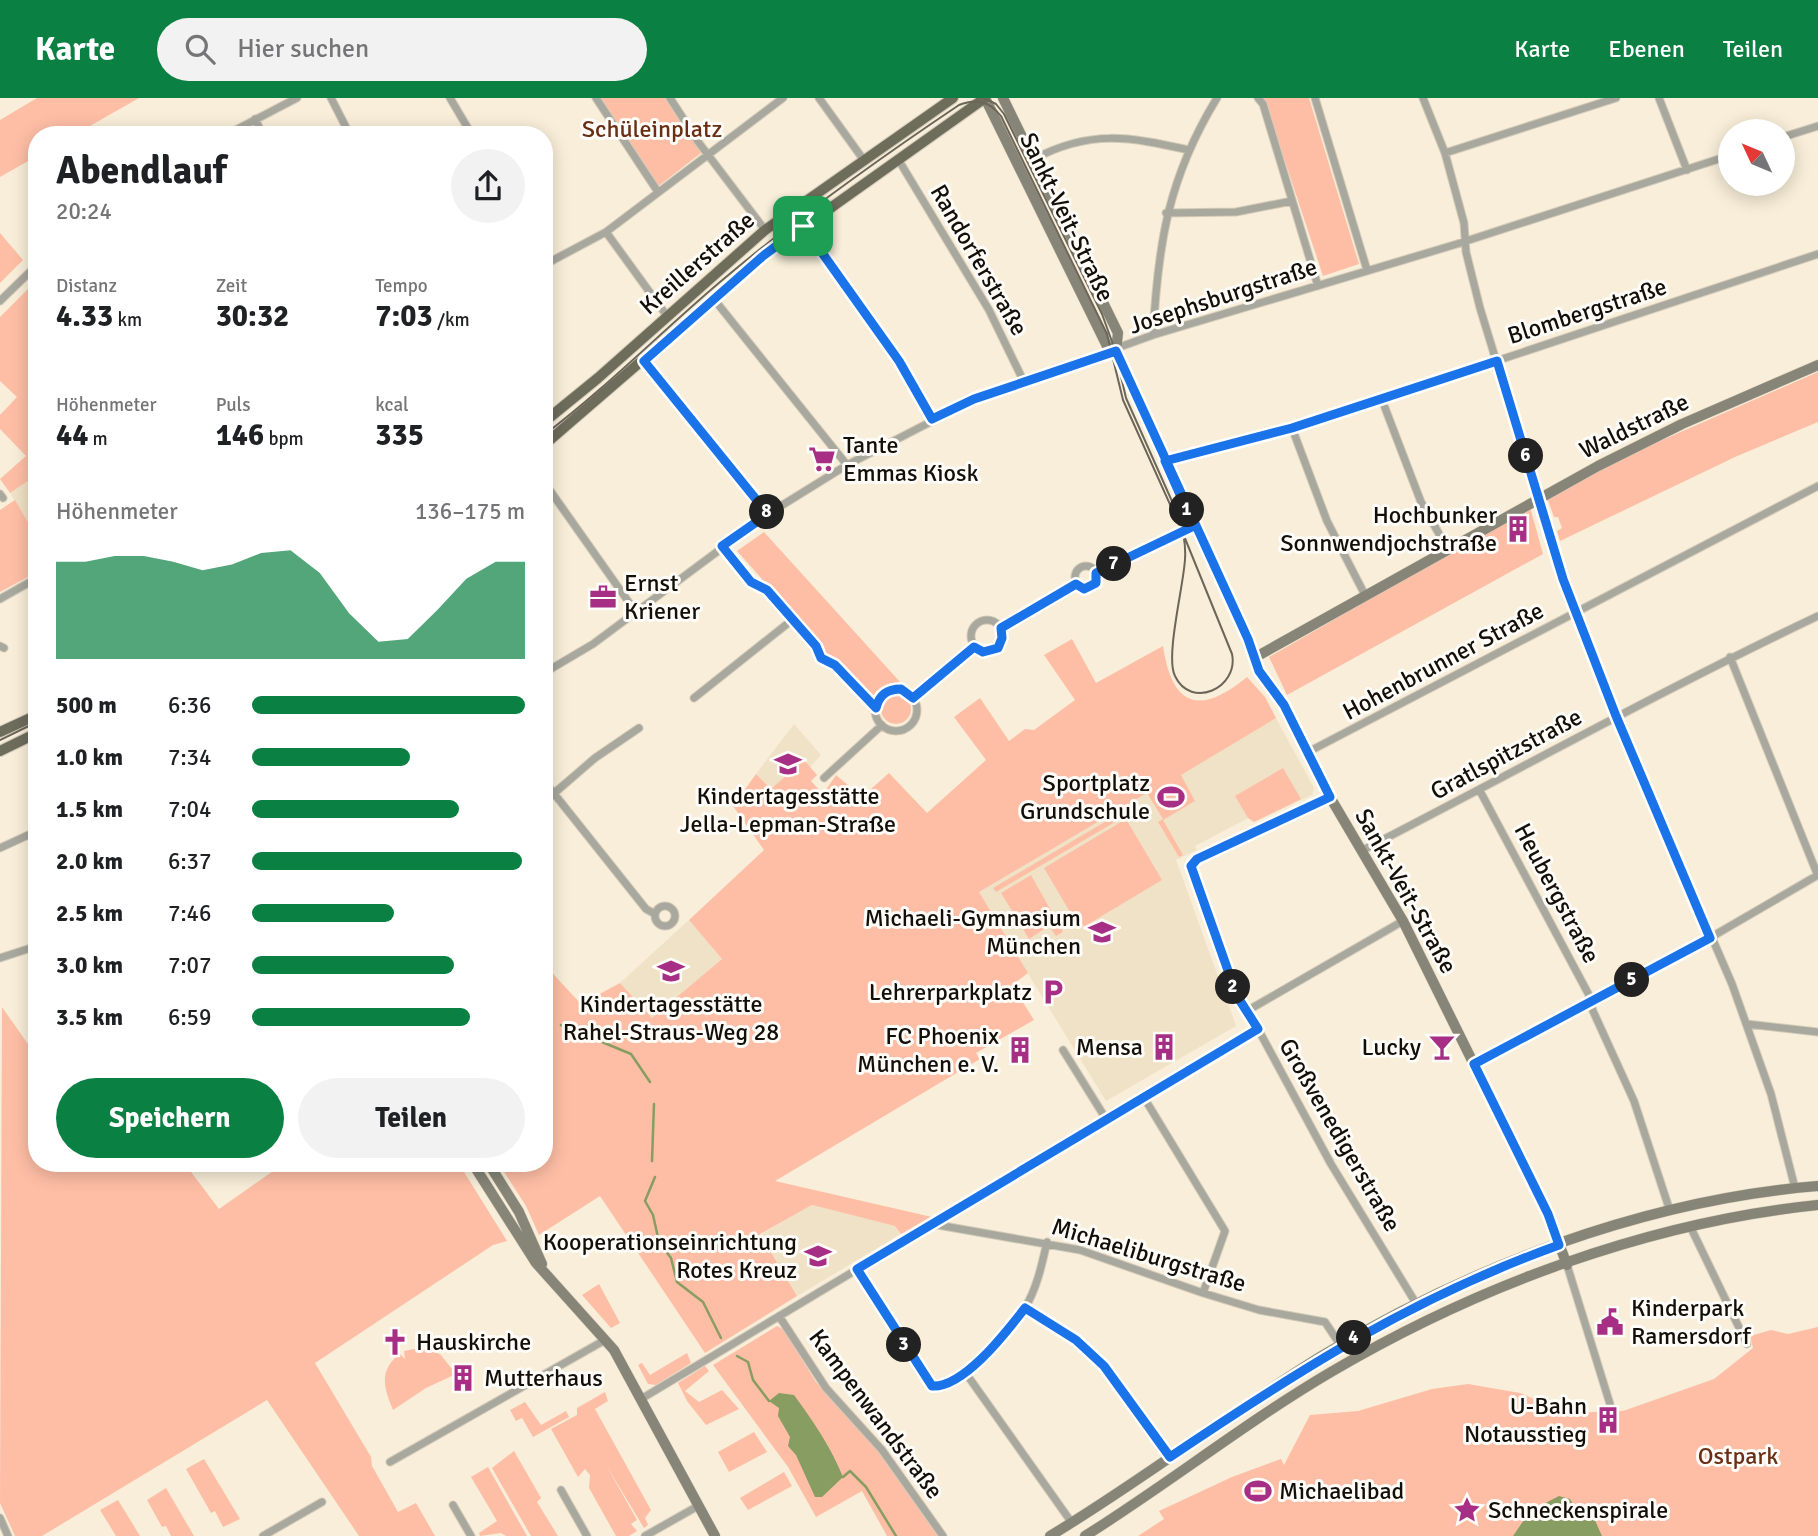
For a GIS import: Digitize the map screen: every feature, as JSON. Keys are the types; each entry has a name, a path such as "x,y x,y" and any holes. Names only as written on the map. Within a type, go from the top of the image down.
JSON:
{"main road":[{"name":"Kreillerstraße","path":"553,414 765,230 953,98"},
{"name":"Kreillerstraße","path":"553,437 644,361 713,298 803,226 985,98"},
{"path":"0,732 28,719"},
{"path":"0,751 28,737"}],"street":[{"path":"242,126 297,98"},
{"path":"331,98 346,126"},
{"path":"450,98 467,126"},
{"path":"596,98 659,191"},
{"path":"670,98 765,230"},
{"path":"553,258 606,232 783,98"},
{"path":"819,98 863,159"},
{"name":"Sankt-Veit-Straße","path":"985,98 1107,346 1116,351"},
{"name":"Sankt-Veit-Straße","path":"1003,98 1118,333 1116,351 1259,671 1278,696 1330,797 1403,921 1548,1214 1566,1265"},
{"path":"1153,335 1160,246 1166,213 1189,150 1217,98"},
{"path":"1258,98 1263,103 1318,286"},
{"path":"1315,98 1367,270"},
{"path":"1423,98 1446,153 1479,308 1576,612 1616,716 1747,1024 1771,1094 1795,1188"},
{"path":"1446,153 1616,98"},
{"path":"1659,98 1687,170"},
{"path":"255,119 258,126"},
{"path":"1796,133 1818,126"},
{"path":"1034,159 1088,138 1150,139 1189,150"},
{"name":"Randorferstraße","path":"898,159 989,310 1024,382"},
{"name":"Josephsburgstraße","path":"553,668 593,644 768,514 847,465 932,419 1153,335 1465,242 1718,159"},
{"path":"1166,213 1236,212 1292,201"},
{"path":"803,226 899,361 932,419"},
{"path":"606,232 667,316"},
{"name":"Blombergstraße","path":"1165,461 1292,428 1382,400 1818,254"},
{"path":"0,301 28,273"},
{"path":"713,298 847,465"},
{"path":"644,361 768,514"},
{"name":"Waldstraße","path":"1254,657 1447,548 1633,448 1818,365"},
{"path":"1382,400 1421,502 1447,548"},
{"path":"1292,428 1327,521 1365,595"},
{"name":"Hohenbrunner Straße","path":"1308,752 1818,485"},
{"path":"553,495 635,611"},
{"path":"1096,573 1194,526"},
{"path":"722,546 751,582 767,590 816,646 821,658 835,665 876,708 882,725 893,730 909,726 917,710 913,698 907,692 894,689 881,695 876,708"},
{"path":"1076,584 1075,573 1080,568 1087,566 1096,573"},
{"path":"1076,584 1084,589 1091,588 1096,583 1096,573"},
{"path":"0,599 28,583"},
{"path":"1001,628 1076,584"},
{"name":"Gratlspitzstraße","path":"1363,850 1480,791 1730,657 1818,616"},
{"path":"694,698 792,620"},
{"path":"988,620 1001,628 1002,638 998,648 983,652 974,647 970,637 977,623 988,620"},
{"path":"913,698 974,647"},
{"path":"1474,1064 1710,938 1818,875 1730,657"},
{"path":"824,778 882,725"},
{"path":"639,728 555,793 648,911 655,914"},
{"name":"Heubergstraße","path":"1480,791 1591,1003 1634,1101 1670,1211"},
{"name":"Großvenedigerstraße","path":"1330,797 1197,859 1191,866 1245,1012 1258,1029 1331,1164 1418,1305"},
{"path":"0,848 28,835"},
{"path":"1245,1012 1403,921"},
{"path":"0,958 28,949"},
{"path":"1747,1024 1818,1032"},
{"path":"641,1399 1258,1029"},
{"path":"1063,1050 1106,1119"},
{"path":"1143,1096 1225,1231 1203,1293"},
{"path":"478,1172 520,1241 605,1340 641,1399 715,1536"},
{"path":"494,1172 519,1212 545,1271"},
{"path":"1050,1536 1341,1346 1480,1275 1559,1245 1670,1211 1818,1186"},
{"path":"1085,1536 1288,1400 1392,1338 1462,1305 1601,1251 1690,1226 1768,1211 1818,1205"},
{"name":"Michaeliburgstraße","path":"932,1224 1047,1242 1115,1261 1259,1310 1325,1322 1341,1346"},
{"path":"1690,1226 1747,1344"},
{"path":"857,1269 932,1386 940,1387 965,1372 993,1346 1025,1308 1040,1275 1047,1242"},
{"path":"1566,1265 1610,1404"},
{"path":"1025,1308 1076,1340 1104,1366 1170,1457"},
{"name":"Kampenwandstraße","path":"779,1316 827,1388 882,1450 943,1536"},
{"path":"390,1462 605,1340"},
{"path":"965,1372 1072,1523"},
{"path":"561,1490 587,1536"},
{"path":"263,1536 322,1502"},
{"path":"453,1505 471,1536"},
{"path":"645,1536 698,1506"},
{"path":"0,1518 8,1536"}],"shaded area":[{"path":"28,481 28,523 10,493"},
{"name":"Michaeli-Gymnasium München","path":"1276,718 1314,788 1312,795 1254,822 1250,817 1195,846 1197,850 1176,860 1236,1026 1106,1101 978,892"},
{"name":"Kindertagesstätte Jella-Lepman-Straße","path":"794,724 821,755 810,767 817,775 784,804 756,774"},
{"name":"Kindertagesstätte Rahel-Straus-Weg 28","path":"689,920 722,959 652,1019 620,983"},
{"name":"Kooperationseinrichtung Rotes Kreuz","path":"812,1205 895,1226 901,1234 797,1296 760,1235"},
{"path":"779,1393 794,1395 821,1434 843,1477 822,1497 815,1497 796,1455 788,1446 790,1437 778,1416 779,1408 769,1401"},
{"path":"1559,1496 1570,1499 1582,1520 1593,1516 1602,1536 1513,1536 1530,1511"}],"green space":[{"path":"37,98 139,98 90,126 28,126 28,161 0,177 0,120"},
{"name":"Schüleinplatz","path":"598,98 666,98 701,153 656,188"},
{"path":"1264,98 1309,98 1359,264 1323,276"},
{"path":"0,233 23,260 0,283"},
{"path":"28,289 28,481 10,493 0,479 26,456 0,429 0,415 17,397 0,381 0,317"},
{"path":"1818,372 1818,422 1735,457 1560,541 1557,531 1562,528 1558,517 1554,517 1547,497 1635,452"},
{"path":"15,500 28,522 28,577 0,592 0,510"},
{"path":"1530,507 1543,554 1287,695 1269,657"},
{"path":"764,532 901,683 900,686 869,697 834,658 825,653 824,646 770,586 758,584 762,579 737,551"},
{"path":"1072,639 1096,683 1163,646 1173,682 1181,693 1191,699 1215,697 1247,677 1265,697 1276,718 1181,775 1195,801 1163,820 1183,855 1179,857 1158,822 1163,819 1147,793 979,892 1028,973 1012,985 1034,1020 976,1053 980,1059 775,1181 932,1217 901,1234 895,1226 812,1205 760,1234 797,1296 705,1353 600,1196 539,1235 526,1206 504,1172 553,1172 553,974 581,1004 620,983 652,1018 722,959 689,920 764,850 733,806 756,774 771,789 804,760 817,775 811,781 823,794 836,775 862,797 889,773 927,813 986,760 954,717 980,698 1009,741 1025,729 1034,730 1075,700 1044,655"},
{"path":"896,694 907,698 911,709 907,720 896,724 885,720 881,709 885,698"},
{"path":"1283,768 1301,799 1254,822 1248,818 1235,796"},
{"path":"1130,807 1132,812 996,892 993,888"},
{"path":"1126,819 1162,880 1080,929 1044,868"},
{"path":"1031,875 1063,932 1056,936 1049,926 1029,939 1022,927 1017,928 1014,922 1017,919 1001,893"},
{"path":"2,1007 28,1044 28,1172 191,1172 219,1209 272,1172 464,1172 507,1241 493,1245 315,1363 371,1457 372,1466 398,1512 416,1503 435,1536 359,1536 267,1400 42,1536 15,1536 0,1503"},
{"path":"599,1284 620,1323 611,1328 582,1295"},
{"path":"777,1326 783,1329 816,1382 874,1445 938,1536 887,1536 862,1491 816,1517 788,1467 713,1365"},
{"name":"Ostpark","path":"1818,1327 1818,1536 1138,1536 1164,1519 1159,1511 1232,1477 1281,1459 1284,1465 1310,1415 1358,1411 1432,1389 1468,1384 1520,1393 1568,1413 1623,1411 1714,1379 1753,1348 1750,1336 1771,1330 1788,1334"},
{"path":"420,1348 440,1354 456,1374 426,1388 393,1410 385,1381 388,1367 400,1354 405,1359 404,1351"},
{"path":"687,1353 691,1363 656,1385 648,1384 638,1365 642,1363 650,1375"},
{"path":"705,1366 709,1371 685,1391 699,1402 722,1390 739,1409 706,1425 687,1401 678,1383"},
{"path":"605,1392 608,1401 595,1409 651,1510 645,1518 648,1525 644,1528 606,1465 637,1520 631,1524 637,1531 629,1536 616,1536 589,1488 590,1475 585,1469 578,1477 551,1429 577,1415 577,1408"},
{"path":"525,1402 541,1425 566,1411 569,1417 533,1437 522,1418 516,1421 510,1410"},
{"path":"754,1432 767,1452 729,1472 718,1452"},
{"path":"514,1451 541,1498 537,1502 558,1536 531,1536 492,1468"},
{"path":"204,1459 240,1519 223,1527 215,1511 211,1513 186,1469"},
{"path":"488,1467 527,1536 506,1536 501,1533 480,1536 479,1533 497,1521 471,1477"},
{"path":"784,1472 792,1486 748,1510 740,1498"},
{"path":"166,1488 194,1536 171,1536 166,1526 162,1527 147,1500"},
{"path":"118,1500 140,1536 116,1536 100,1510"}],"waterway":[{"path":"561,1025 631,1054 650,1082"},
{"path":"652,1161 654,1104"},
{"path":"655,1177 645,1201 653,1215 659,1242"},
{"path":"662,1246 671,1258 677,1282 703,1302 721,1338"},
{"path":"737,1356 748,1362 753,1380 769,1401"},
{"path":"843,1477 850,1471 866,1487 896,1536"}],"tram line":[{"path":"984,98 996,104 1004,114 1102,314 1115,350 1126,398 1179,517 1183,534"},
{"path":"553,428 720,282 807,212 959,105 977,101 992,107 1001,116 1107,334 1123,400 1183,534"},
{"path":"1183,534 1232,654 1228,677 1212,691 1202,693 1192,692 1182,686 1173,667 1172,653 1184,570 1183,534"},
{"path":"0,740 28,726"}],"place":[{"name":"Tante Emmas Kiosk","path":"822,459"},
{"name":"Hochbunker Sonnwendjochstraße","path":"1518,529"},
{"name":"Ernst Kriener","path":"603,597"},
{"name":"Kindertagesstätte Jella-Lepman-Straße","path":"788,764"},
{"name":"Sportplatz Grundschule","path":"1171,797"},
{"name":"Michaeli-Gymnasium München","path":"1102,932"},
{"name":"Kindertagesstätte Rahel-Straus-Weg 28","path":"671,971"},
{"name":"Lehrerparkplatz","path":"1053,992"},
{"name":"Mensa","path":"1164,1047"},
{"name":"Lucky","path":"1442,1047"},
{"name":"FC Phoenix München e. V.","path":"1020,1050"},
{"name":"Kooperationseinrichtung Rotes Kreuz","path":"818,1256"},
{"name":"Kinderpark Ramersdorf","path":"1610,1322"},
{"name":"Hauskirche","path":"395,1342"},
{"name":"Mutterhaus","path":"463,1378"},
{"name":"U-Bahn Notausstieg","path":"1608,1420"},
{"name":"Michaelibad","path":"1258,1491"},
{"name":"Schneckenspirale","path":"1467,1510"}],"route":[{"path":"803,226 713,298 644,361 768,514 722,546 751,582 758,588 767,590 816,646 821,658 835,665 876,708 881,695 894,689 901,689 913,698 974,647 983,652 998,648 1002,638 1001,628 1076,584 1084,589 1091,588 1096,583 1096,573 1194,526 1189,514 1165,461 1292,428 1497,361 1563,579 1616,716 1710,938 1474,1064 1548,1214 1559,1245 1480,1275 1377,1326 1321,1357 1170,1457 1104,1366 1076,1340 1025,1308 993,1346 965,1372 940,1387 932,1386 925,1379 857,1269 1258,1029 1237,996 1191,866 1197,859 1330,797 1284,705 1259,671 1248,639 1189,514 1126,376 1116,351 974,399 932,419 899,361 803,226"}]}
